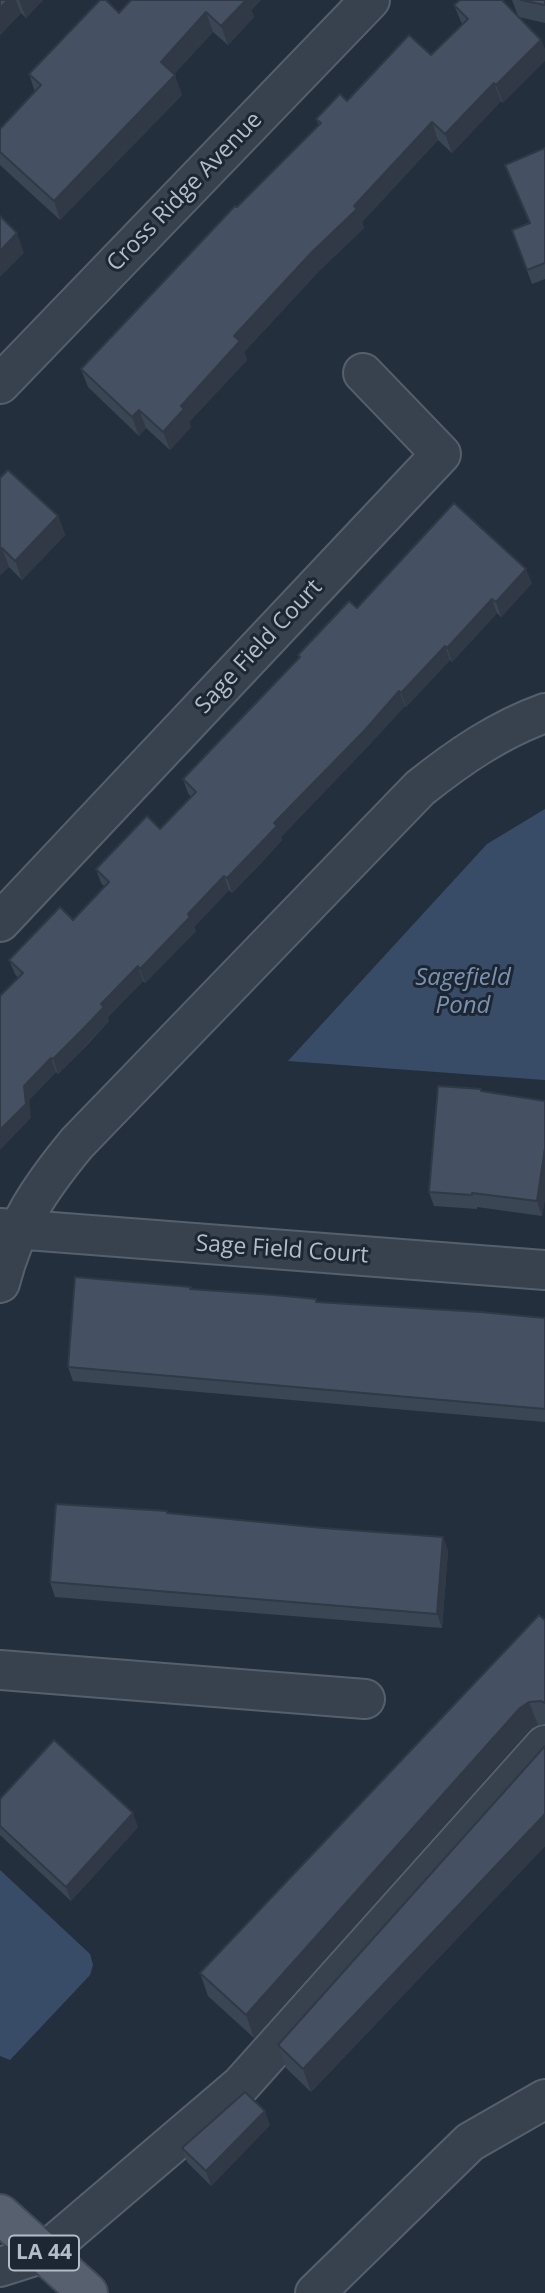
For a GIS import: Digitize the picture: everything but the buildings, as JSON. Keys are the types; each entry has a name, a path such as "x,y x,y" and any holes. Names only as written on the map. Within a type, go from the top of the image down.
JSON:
{"main road":[{"name":"LA 44","path":"0,2214 88,2293"}],"street":[{"name":"Cross Ridge Avenue","path":"0,384 370,0"},
{"name":"Sage Field Court","path":"0,922 441,454 363,373"},
{"path":"0,1283 8,1252 9,1229 24,1215 50,1175 77,1143 420,788 485,740 545,713"},
{"name":"Sage Field Court","path":"9,1229 545,1270"},
{"path":"0,1670 365,1699"},
{"path":"0,2267 44,2253 241,2085 545,1745"},
{"path":"315,2293 470,2142 545,2099"}],"water":[{"name":"Sagefield Pond","path":"545,809 545,1080 288,1061 487,844"},
{"path":"0,1870 90,1954 93,1965 90,1975 10,2060 0,2056"}]}
